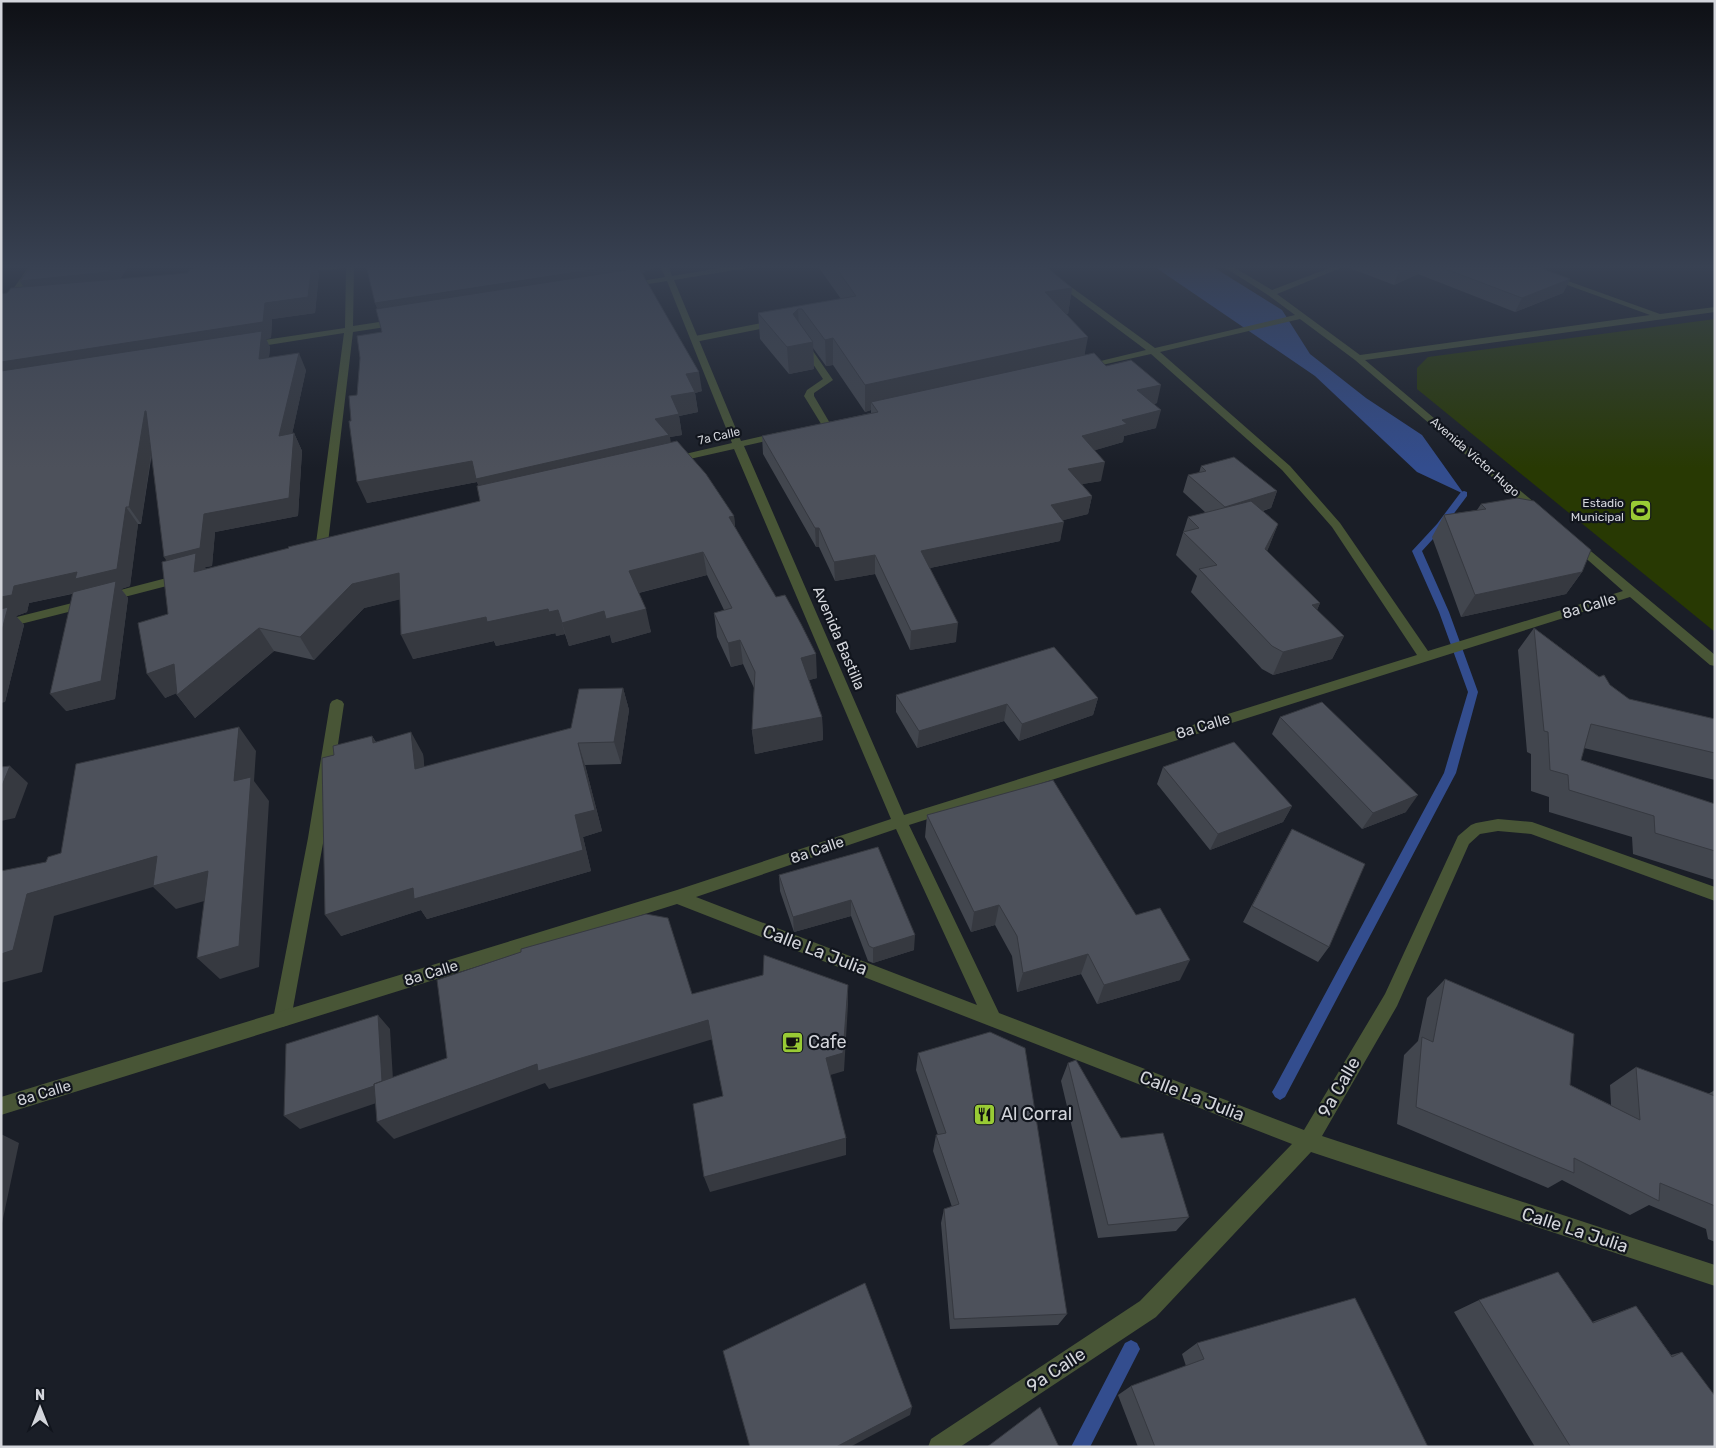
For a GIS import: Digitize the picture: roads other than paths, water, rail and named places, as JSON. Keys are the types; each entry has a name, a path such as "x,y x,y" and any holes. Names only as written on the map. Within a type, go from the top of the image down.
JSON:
{"street":[{"path":"243,347 333,333"},
{"path":"322,543 349,333"},
{"name":"Avenida Bastilla","path":"692,333 738,445 900,822 993,1020"},
{"path":"695,339 727,333"},
{"path":"1128,333 1154,352 1286,468 1336,525 1425,656"},
{"path":"1077,369 1235,333"},
{"name":"Avenida Víctor Hugo","path":"1323,333 1358,358 1542,515"},
{"path":"1358,358 1541,333"},
{"path":"800,339 828,380 810,392 809,396 827,425"},
{"name":"7a Calle","path":"661,463 791,433"},
{"path":"1564,534 1715,662"},
{"path":"1,625 190,576"},
{"name":"8a Calle","path":"1,1106 677,897 900,822 1632,592"},
{"path":"282,1019 316,838 337,704"},
{"name":"9a Calle","path":"939,1447 1148,1309 1308,1141 1391,1000 1464,840 1476,829 1498,825 1532,828 1715,894"},
{"name":"Calle La Julia","path":"677,897 1308,1141 1715,1276"}],"water":[{"path":"1251,333 1296,333 1310,354 1366,398 1422,435 1464,494 1417,472 1315,376"}],"waterway":[{"path":"1280,1092 1450,773 1473,692 1444,612 1417,551 1440,526 1464,494"},
{"path":"1080,1447 1131,1349"}],"place":[{"name":"Estadio Municipal","path":"1640,510"},
{"name":"Cafe","path":"792,1042"},
{"name":"Al Corral","path":"985,1114"}]}
